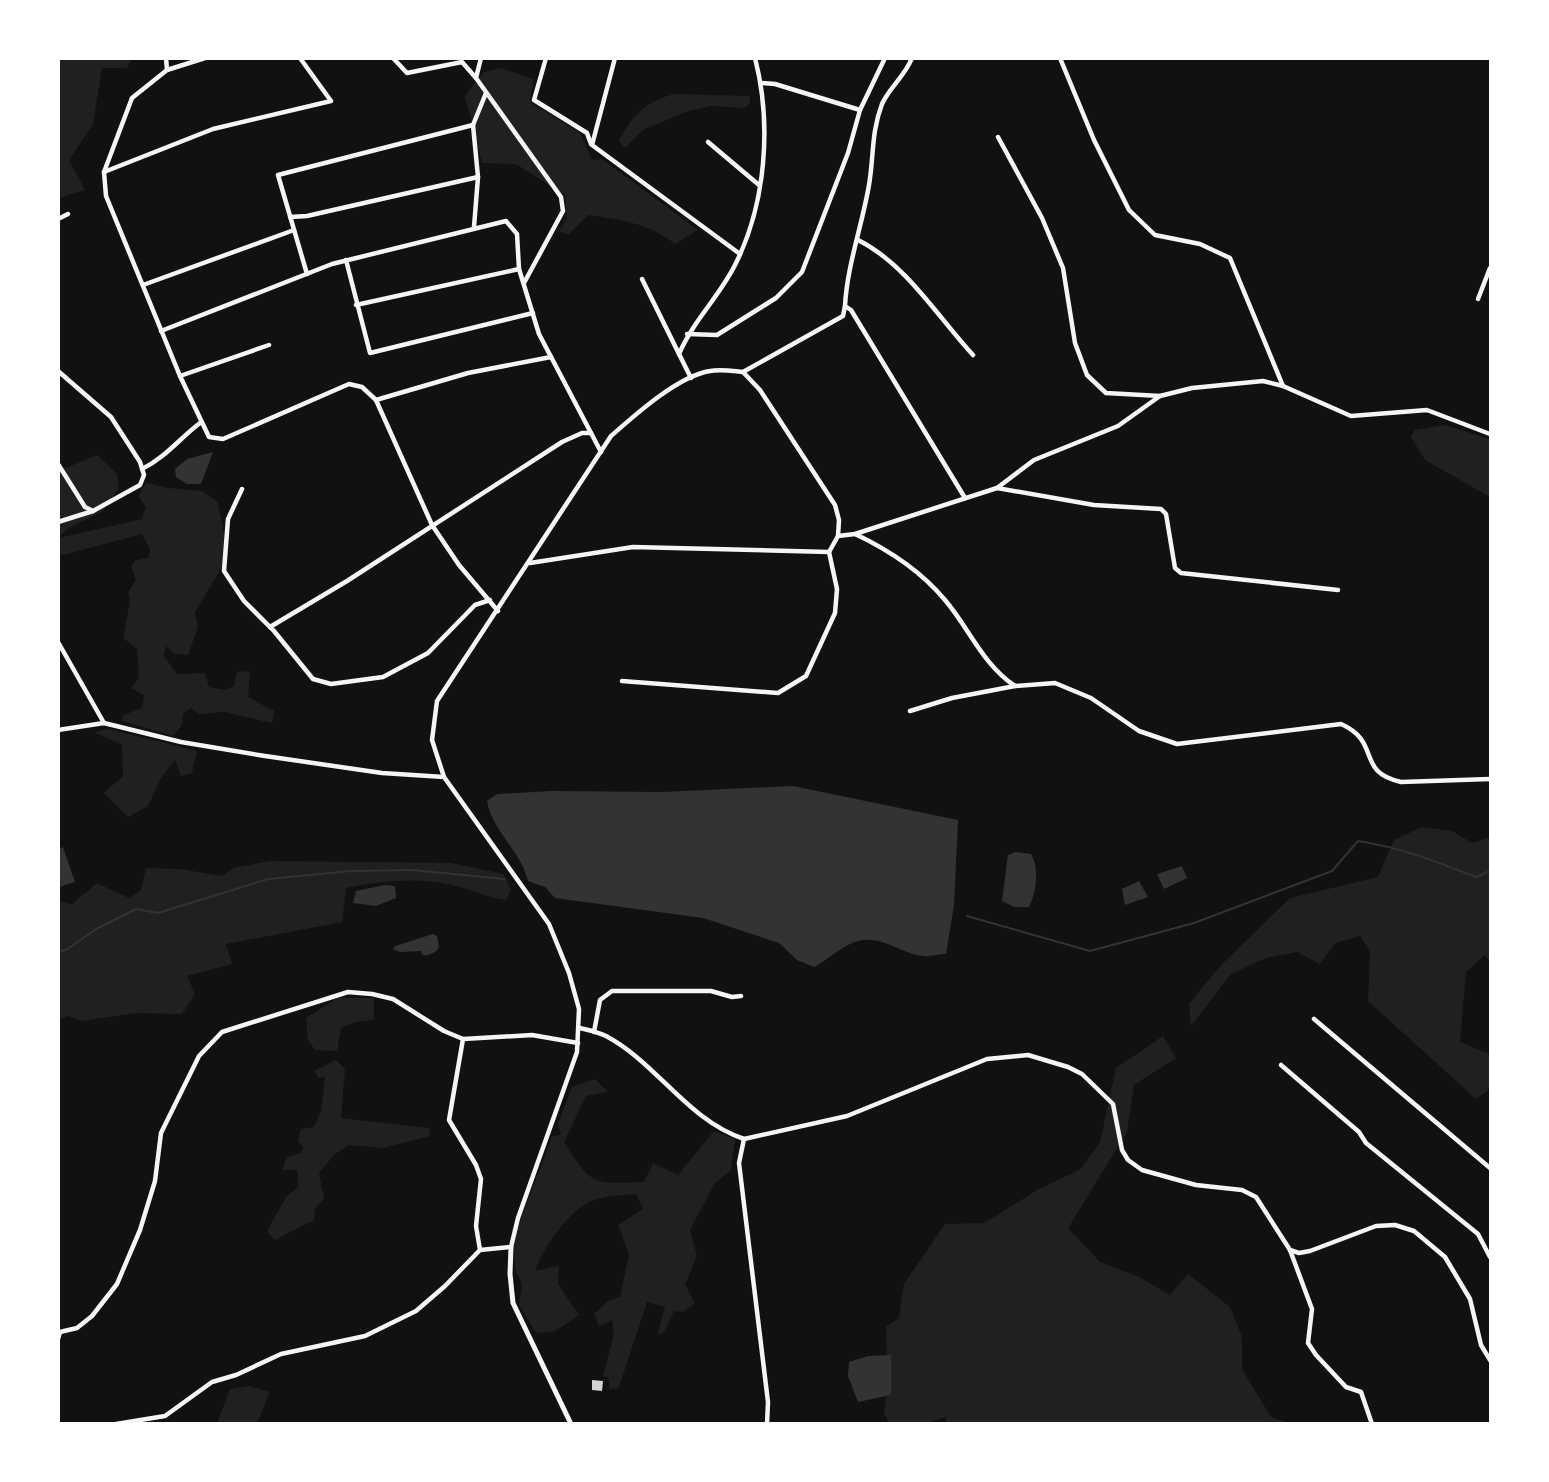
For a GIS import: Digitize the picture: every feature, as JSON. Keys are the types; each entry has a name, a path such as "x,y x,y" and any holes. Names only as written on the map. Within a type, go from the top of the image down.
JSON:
{"street":[{"path":"166,58 167,70"},
{"path":"205,58 167,70 132,98 104,172 106,196 200,423 209,438 223,440 349,384 362,387 376,400 432,525 459,565 498,610"},
{"path":"104,172 213,129 331,101 300,58"},
{"path":"393,58 407,73 462,63 476,78 561,197 563,211 524,284"},
{"path":"476,78 481,58"},
{"path":"546,58 534,100 587,133 592,145 740,254"},
{"path":"592,145 615,58"},
{"path":"679,354 687,333 735,266 750,231 764,160 760,83 755,58"},
{"path":"687,333 717,335 776,298 802,272 848,153 860,110 885,58"},
{"path":"571,1424 513,1303 510,1274 511,1247 518,1218 578,1043 580,1028 575,990 549,924 444,777 432,740 437,701 530,563 611,436 646,405 691,378 711,370 743,372 843,316 846,283 870,182 872,136 883,102 907,70 912,58"},
{"path":"1061,59 1094,140 1129,210 1155,235 1200,244 1230,258 1283,386"},
{"path":"760,83 775,84 860,110"},
{"path":"474,227 478,177 473,125 486,93"},
{"path":"307,274 278,175 473,125"},
{"path":"998,137 1042,218 1063,268 1075,343 1087,375 1106,393 1160,396 1192,388 1263,381 1283,386 1351,416 1428,410 1491,434"},
{"path":"708,142 759,185"},
{"path":"290,217 307,216 478,177"},
{"path":"58,219 68,214"},
{"path":"161,331 346,260 506,220 517,234 519,269 539,334 601,452"},
{"path":"143,285 294,230"},
{"path":"858,240 869,246 912,283 972,356"},
{"path":"346,260 370,353 533,314"},
{"path":"1479,299 1491,268"},
{"path":"356,305 519,269"},
{"path":"642,279 691,378"},
{"path":"845,306 851,310 966,498"},
{"path":"180,376 269,345"},
{"path":"376,400 468,373 551,357"},
{"path":"58,371 111,417 144,476 140,485 93,511 58,522"},
{"path":"622,681 778,693 806,676 835,613 837,589 829,552 838,536 839,520 835,505 760,390 743,372"},
{"path":"838,536 855,534 997,488 1034,460 1118,426 1160,396"},
{"path":"142,469 159,460 178,439 200,423"},
{"path":"270,627 562,442 582,433 591,433"},
{"path":"58,464 85,507 93,511"},
{"path":"997,488 1094,505 1161,509 1166,514 1175,568 1181,573 1338,590"},
{"path":"242,489 228,519 224,571 244,601 270,627 313,679 330,684 383,677 428,653 475,605 490,600"},
{"path":"855,534 880,546 911,567 944,600 985,658 1003,678 1015,686"},
{"path":"530,563 633,548 829,552"},
{"path":"58,642 104,723"},
{"path":"910,711 952,698 1015,686 1054,683 1092,698 1139,731 1177,744 1341,724 1355,730 1364,739 1374,770 1390,780 1401,783 1491,779"},
{"path":"58,730 104,723 180,742 255,754 382,773 444,777"},
{"path":"594,1032 600,1000 612,991 711,991 732,997 741,996"},
{"path":"58,1339 59,1329 77,1328 92,1316 117,1284 140,1230 156,1181 161,1133 199,1056 222,1032 324,997 348,992 393,999 444,1031 463,1039 532,1035 578,1043"},
{"path":"1314,1019 1491,1168"},
{"path":"580,1028 606,1036 645,1064 674,1094 699,1114 744,1139 847,1116 987,1059 1015,1055 1041,1057 1082,1074 1113,1104 1122,1150 1128,1160 1142,1170 1196,1185 1250,1193 1256,1197 1290,1250 1312,1309 1308,1342 1316,1355 1346,1387 1361,1392 1372,1424"},
{"path":"463,1039 449,1120 476,1165 481,1179 476,1226 480,1250"},
{"path":"1281,1065 1359,1132 1366,1143 1478,1234 1491,1257"},
{"path":"744,1139 739,1162 768,1402 767,1424"},
{"path":"1290,1250 1299,1253 1310,1251 1376,1226 1395,1225 1414,1231 1445,1257 1450,1265 1470,1299 1480,1345 1491,1360"},
{"path":"116,1424 165,1416 212,1382 236,1375 281,1354 365,1336 416,1311 445,1287 480,1250 511,1247"}],"shaded area":[{"path":"59,58 132,59 127,68 102,68 93,124 69,160 85,190 59,198"},
{"path":"501,68 533,79 530,102 580,133 592,160 602,159 698,230 675,244 645,227 588,215 569,234 559,232 567,218 565,195 516,164 482,163 465,96 484,72"},
{"path":"674,94 750,96 750,103 744,108 711,106 685,112 643,130 625,148 619,141 635,117 648,105"},
{"path":"1445,425 1490,439 1490,497 1425,460 1411,437 1415,430"},
{"path":"213,452 201,484 187,484 176,477 175,469 187,459"},
{"path":"97,455 117,474 119,488 103,511 67,529 59,537 59,471"},
{"path":"146,483 202,491 218,502 228,557 195,612 198,627 188,655 174,654 166,646 164,656 177,674 205,673 209,687 225,690 234,686 237,672 250,671 248,697 274,711 272,723 224,712 199,714 191,708 183,714 182,725 173,736 122,721 124,715 142,708 144,695 131,688 139,677 137,649 123,638 130,602 128,592 136,580 131,566 136,560 148,558 150,549 142,534 59,556 59,538 142,519 146,507 138,496"},
{"path":"108,729 197,751 192,773 181,776 175,760 161,778 148,806 128,817 104,793 123,776 122,745 94,732"},
{"path":"793,786 958,820 954,905 946,954 916,955 886,943 863,940 844,947 814,967 797,960 779,943 703,918 555,898 545,887 528,881 519,860 495,822 487,801 497,794 551,791 663,792"},
{"path":"1422,827 1452,831 1472,843 1490,837 1490,962 1485,955 1466,972 1460,1042 1490,1054 1490,1089 1476,1099 1368,1001 1370,952 1360,936 1335,943 1320,964 1297,952 1266,958 1231,974 1191,1026 1189,1004 1221,965 1290,898 1378,877 1394,840"},
{"path":"63,847 75,882 59,887 59,849"},
{"path":"1016,852 1031,854 1034,860 1035,888 1029,907 1014,907 1002,901 1008,855"},
{"path":"270,861 451,863 504,874 511,890 506,900 452,885 425,881 372,883 346,888 342,922 226,944 232,964 187,976 195,994 182,1014 136,1013 82,1021 68,1016 59,1019 59,901 72,904 97,883 129,898 141,890 146,868 180,869 222,876 233,868"},
{"path":"1182,866 1187,878 1164,889 1157,874"},
{"path":"1139,881 1148,897 1125,905 1122,889"},
{"path":"385,885 395,886 396,898 376,906 353,903 356,891"},
{"path":"433,934 437,936 439,947 432,954 422,955 421,951 400,952 393,949 395,946"},
{"path":"338,998 374,998 374,1020 355,1022 341,1028 337,1051 315,1050 308,1040 306,1018"},
{"path":"1163,1036 1176,1058 1134,1085 1127,1132 1068,1228 1100,1262 1139,1277 1170,1295 1188,1274 1230,1307 1242,1337 1242,1369 1271,1417 1289,1423 946,1424 946,1417 927,1423 889,1424 884,1412 888,1384 886,1327 899,1318 904,1284 945,1224 984,1223 1039,1189 1081,1169 1100,1142 1116,1068"},
{"path":"336,1060 345,1069 341,1118 429,1128 430,1136 383,1148 349,1145 335,1154 319,1173 324,1198 315,1209 314,1220 275,1240 267,1231 286,1197 298,1187 297,1170 282,1170 287,1157 301,1153 303,1147 298,1141 301,1129 314,1127 321,1111 325,1076 319,1078 314,1071"},
{"path":"595,1079 608,1092 586,1096 564,1142 581,1167 595,1179 614,1183 644,1182 653,1163 678,1175 714,1131 735,1139 731,1170 715,1183 690,1230 697,1256 685,1285 695,1303 683,1312 674,1311 664,1332 657,1336 665,1307 647,1302 619,1387 609,1390 609,1379 603,1375 614,1335 612,1320 599,1326 594,1314 608,1301 620,1297 629,1254 618,1225 643,1209 636,1194 614,1196 585,1204 558,1230 544,1252 535,1271 559,1266 558,1284 579,1315 555,1331 536,1333 519,1305 522,1284 515,1269 514,1245 521,1218 552,1137 561,1134 558,1124 572,1087"},
{"path":"891,1355 891,1395 858,1402 848,1376 849,1362 868,1356"},
{"path":"249,1386 270,1392 257,1423 217,1423 230,1389"}],"building":[{"path":"592,1380 603,1381 602,1391 592,1390"}],"waterway":[{"path":"967,916 1090,951 1194,923 1332,871 1358,841 1403,851 1476,877 1490,871"},
{"path":"58,951 66,950 98,928 136,909 158,913 268,879 351,871 412,870 505,879"}]}
